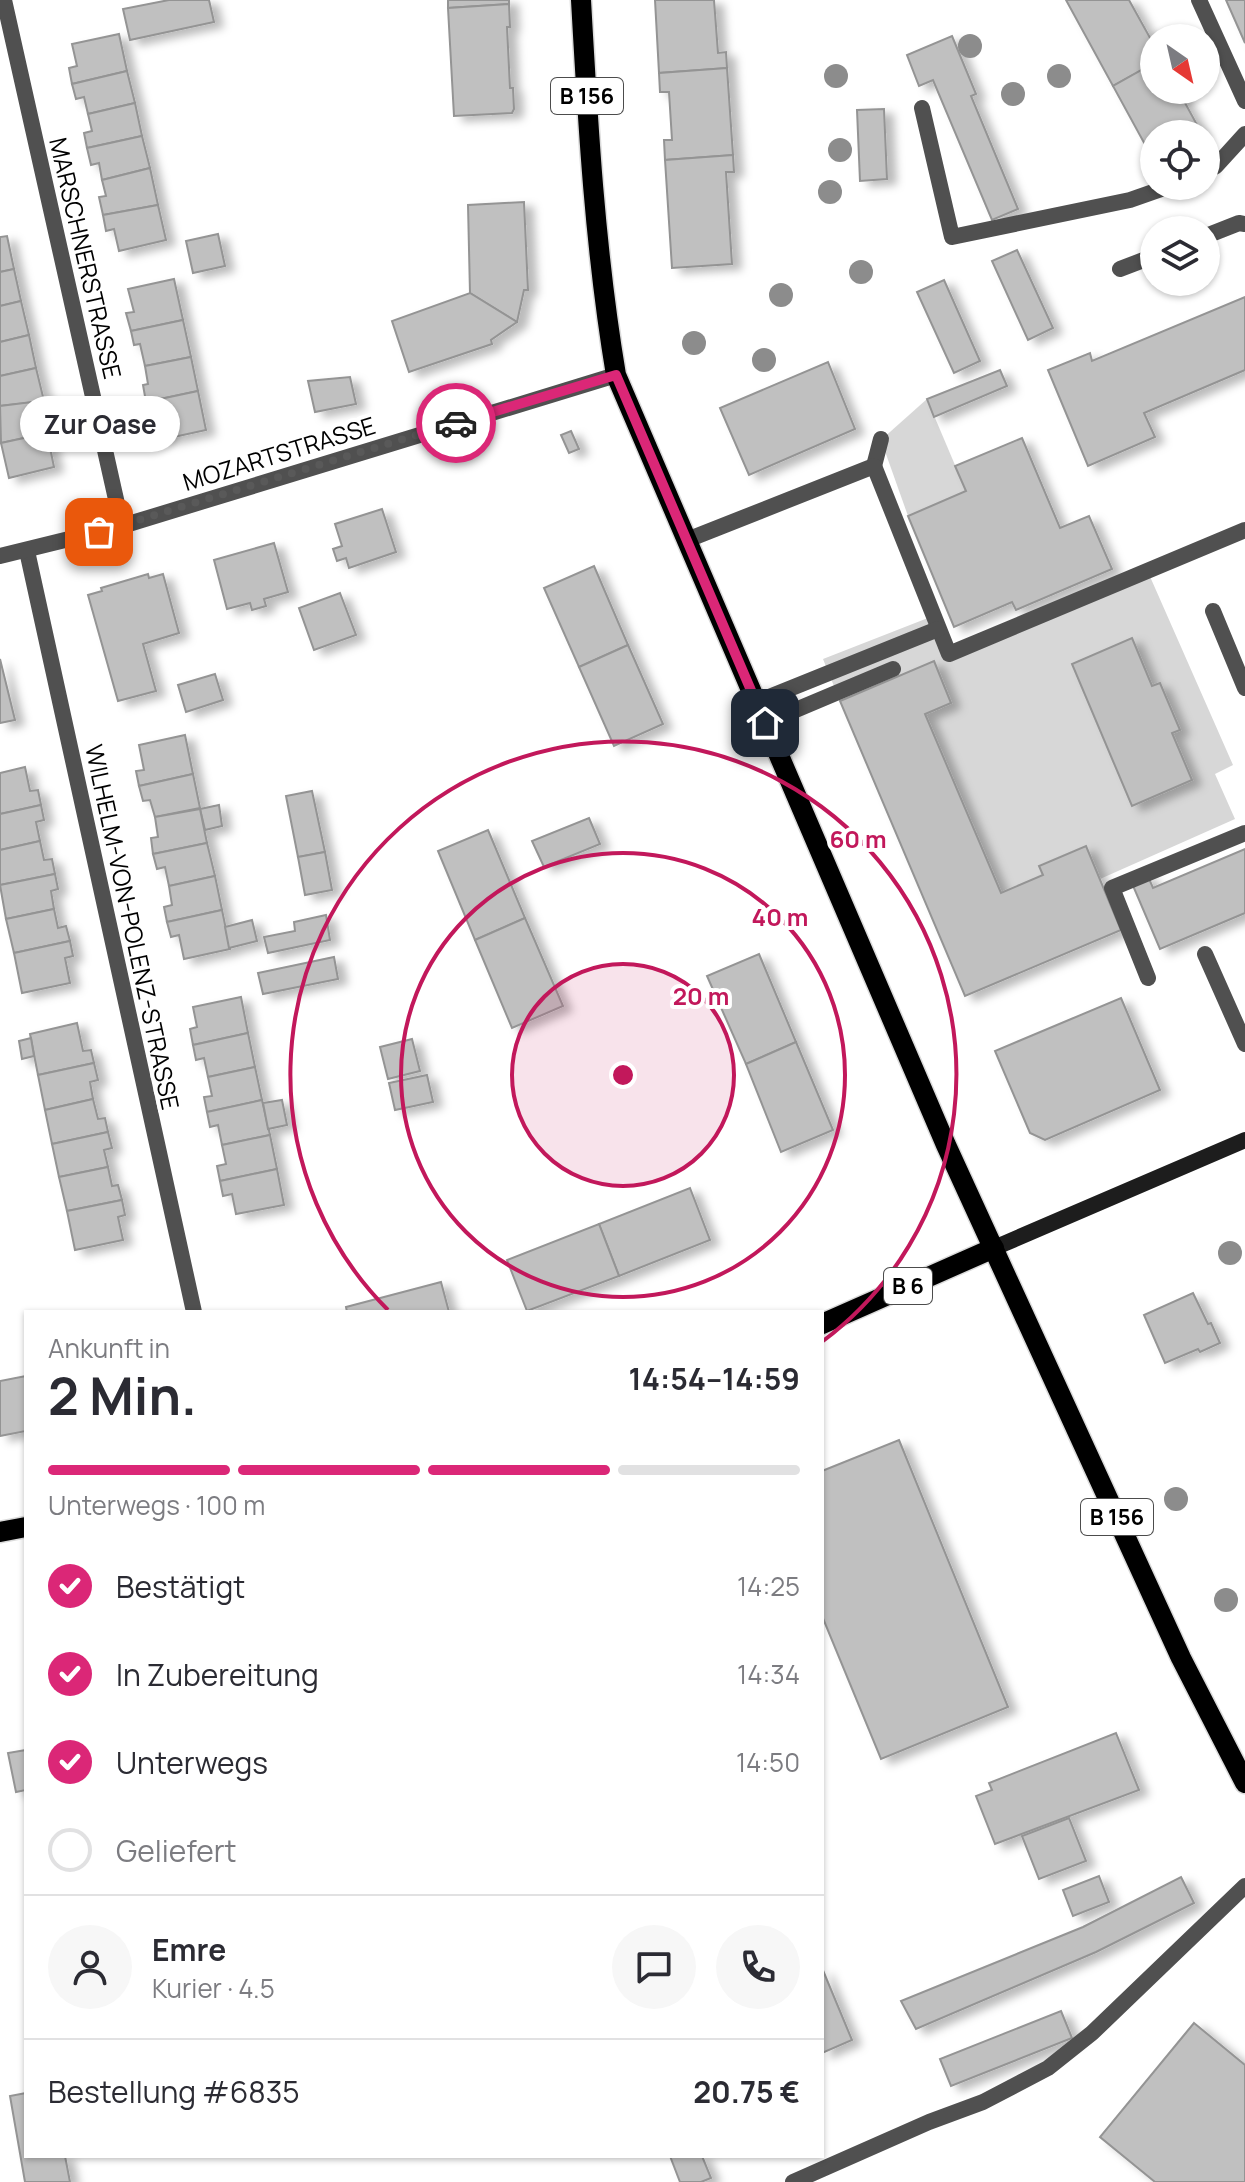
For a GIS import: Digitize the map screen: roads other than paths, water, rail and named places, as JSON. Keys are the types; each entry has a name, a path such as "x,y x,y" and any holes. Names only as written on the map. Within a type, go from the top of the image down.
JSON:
{"main road":[{"name":"B 156","path":"581,0 592,191 603,302 616,375 914,1074 1181,1658 1245,1783"},
{"path":"994,1248 1245,1140"},
{"name":"B 6","path":"824,1323 994,1248"},
{"path":"0,1532 24,1527"}],"street":[{"name":"MARSCHNERSTRASSE","path":"4,0 122,526"},
{"path":"1199,0 1245,101"},
{"path":"922,108 952,237 1140,196"},
{"path":"1220,162 1245,134"},
{"path":"1220,230 1239,223 1245,224"},
{"path":"1120,269 1140,261"},
{"name":"MOZARTSTRASSE","path":"0,556 122,526 616,375"},
{"path":"881,439 874,466 905,562 949,654 1245,530"},
{"path":"687,540 874,466"},
{"name":"WILHELM-VON-POLENZ-STRASSE","path":"27,551 194,1310"},
{"path":"1213,611 1245,688"},
{"path":"757,702 938,629"},
{"path":"765,723 893,669"},
{"path":"1148,978 1112,888 1245,833"},
{"path":"1205,954 1245,1044"},
{"path":"793,2182 929,2122 983,2102 1048,2068 1092,2033 1245,1886"}],"place":[{"name":"Zur Oase","path":"99,532"}]}
